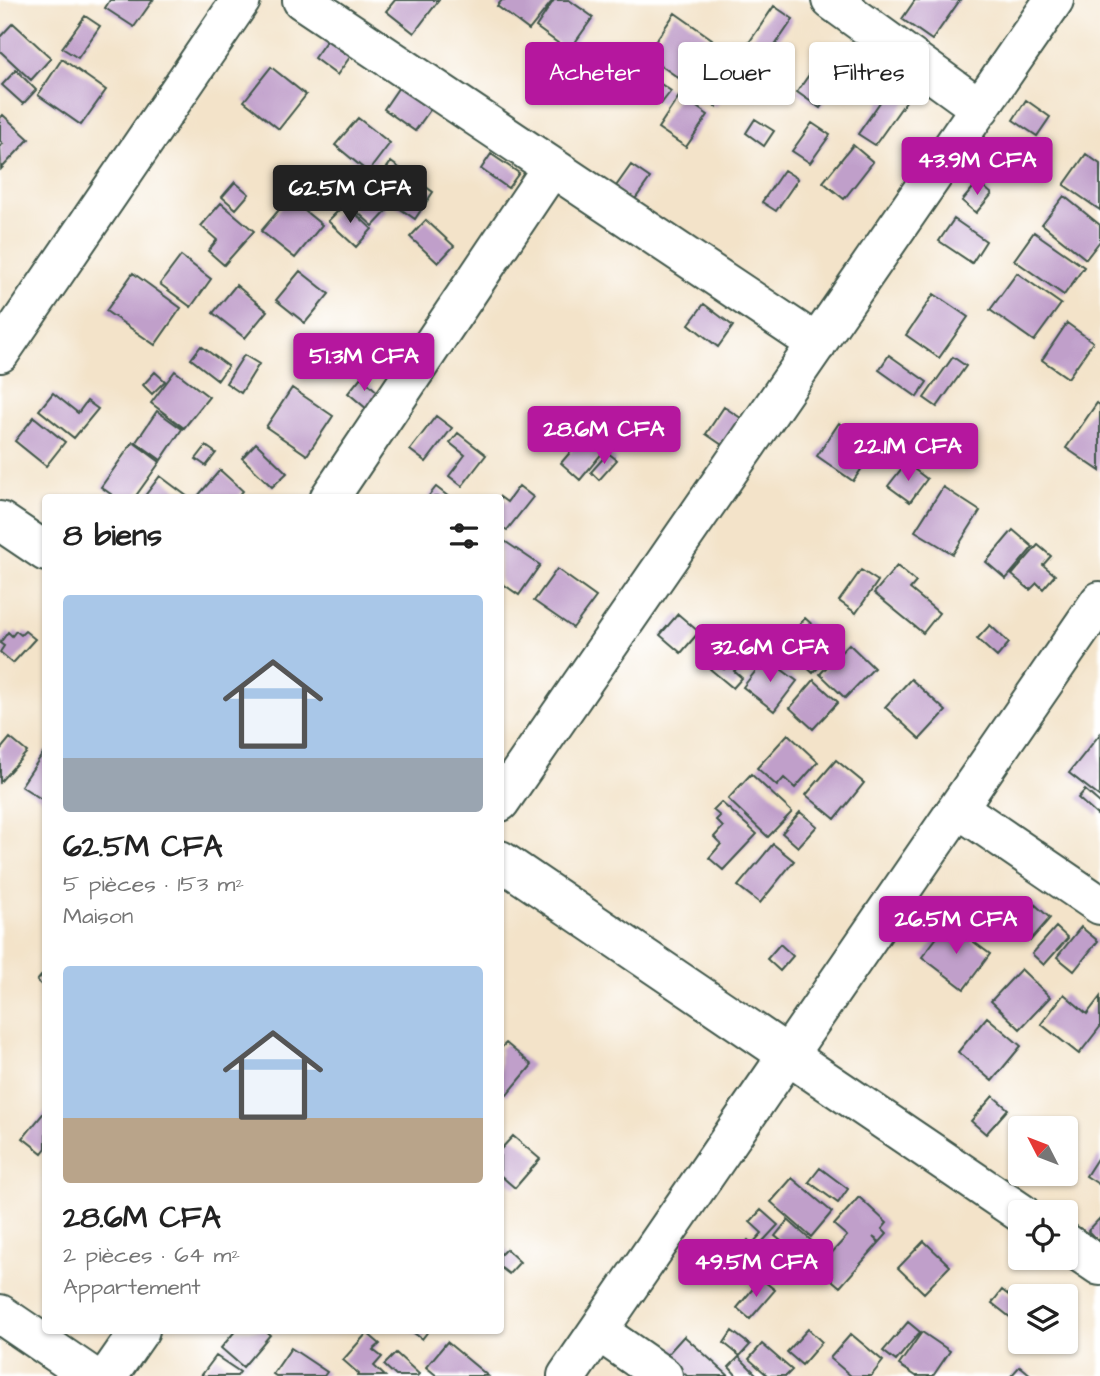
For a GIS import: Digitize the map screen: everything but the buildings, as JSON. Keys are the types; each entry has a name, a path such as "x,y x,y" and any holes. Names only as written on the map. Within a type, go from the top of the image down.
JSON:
{"street":[{"path":"0,353 241,0"},
{"path":"302,0 817,344"},
{"path":"831,0 980,108"},
{"path":"504,796 1054,0"},
{"path":"332,494 552,167"},
{"path":"0,521 42,549"},
{"path":"567,1376 1100,601"},
{"path":"958,807 1100,905"},
{"path":"504,863 1008,1204"},
{"path":"1078,1251 1100,1266"},
{"path":"0,1314 91,1376"},
{"path":"598,1331 663,1376"},
{"path":"108,1376 137,1334"}]}
